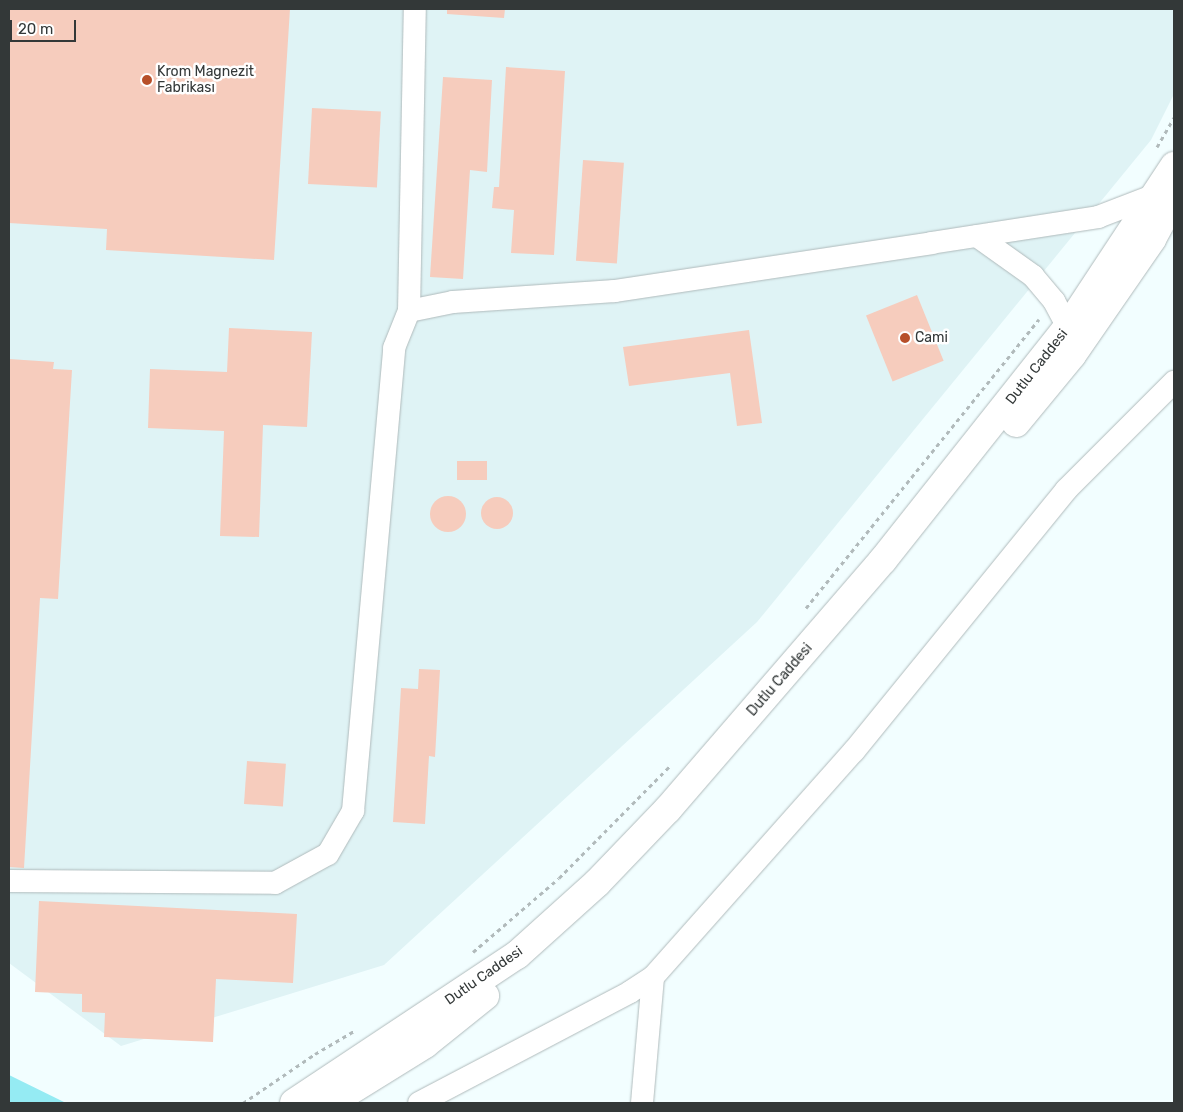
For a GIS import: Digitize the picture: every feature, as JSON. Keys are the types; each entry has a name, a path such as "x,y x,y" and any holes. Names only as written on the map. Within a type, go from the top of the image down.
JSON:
{"main road":[{"name":"Dutlu Caddesi","path":"330,1103 424,1044 528,962 610,889 673,823 886,578 1072,355 1152,239 1166,196 1164,159"},
{"name":"Dutlu Caddesi","path":"294,1103 517,955 597,883 668,809 884,560 1068,327 1166,196"}],"street":[{"path":"9,881 275,883 328,854 353,811 394,348 410,311 414,9"},
{"path":"410,311 453,302 614,291 977,236 1098,217 1166,196"},
{"path":"977,236 1034,276 1054,301 1068,327"},
{"path":"419,1103 630,992 652,977 854,751 1066,490 1174,382"},
{"path":"642,1103 652,977"}],"path":[{"path":"1164,159 1174,118"},
{"path":"800,616 1054,301"},
{"path":"472,954 560,878 673,762"},
{"path":"243,1103 314,1054 358,1029"}],"shaded area":[{"name":"Krom Magnezit Fabrikası","path":"9,9 1174,9 1174,94 1151,140 757,622 384,965 121,1046 9,963"},
{"path":"9,1075 66,1103 9,1103"}],"building":[{"name":"Krom Magnezit Fabrikası","path":"9,9 290,9 274,260 106,250 107,229 9,223"},
{"path":"447,9 505,9 504,18 447,14"},
{"path":"506,67 565,71 554,255 511,253 514,210 492,208 494,187 499,187"},
{"path":"443,77 492,80 487,172 470,170 463,279 430,277"},
{"path":"312,108 381,112 377,188 308,184"},
{"path":"583,160 624,163 617,264 576,261"},
{"name":"Cami","path":"917,295 944,361 893,381 866,316"},
{"path":"229,328 312,332 307,427 263,425 259,537 220,536 224,431 148,428 150,369 227,372"},
{"path":"749,330 762,423 737,426 730,373 629,386 623,347"},
{"path":"9,359 54,362 53,369 72,370 58,599 40,598 24,868 9,867"},
{"path":"457,461 487,461 487,480 457,480"},
{"path":"448,496 455,497 461,501 465,507 465,521 461,527 455,531 448,532 441,531 435,527 431,521 430,514 431,507 435,501 441,497"},
{"path":"497,497 509,501 513,513 509,525 497,529 485,525 481,513 485,501"},
{"path":"419,669 440,670 435,757 429,756 425,824 393,822 401,688 418,689"},
{"path":"247,761 286,764 283,807 244,804"},
{"path":"39,901 297,914 293,983 216,979 213,1042 104,1037 105,1013 82,1012 82,994 35,992"}],"place":[{"name":"Krom Magnezit Fabrikası","path":"147,80"},
{"name":"Cami","path":"905,338"}]}
